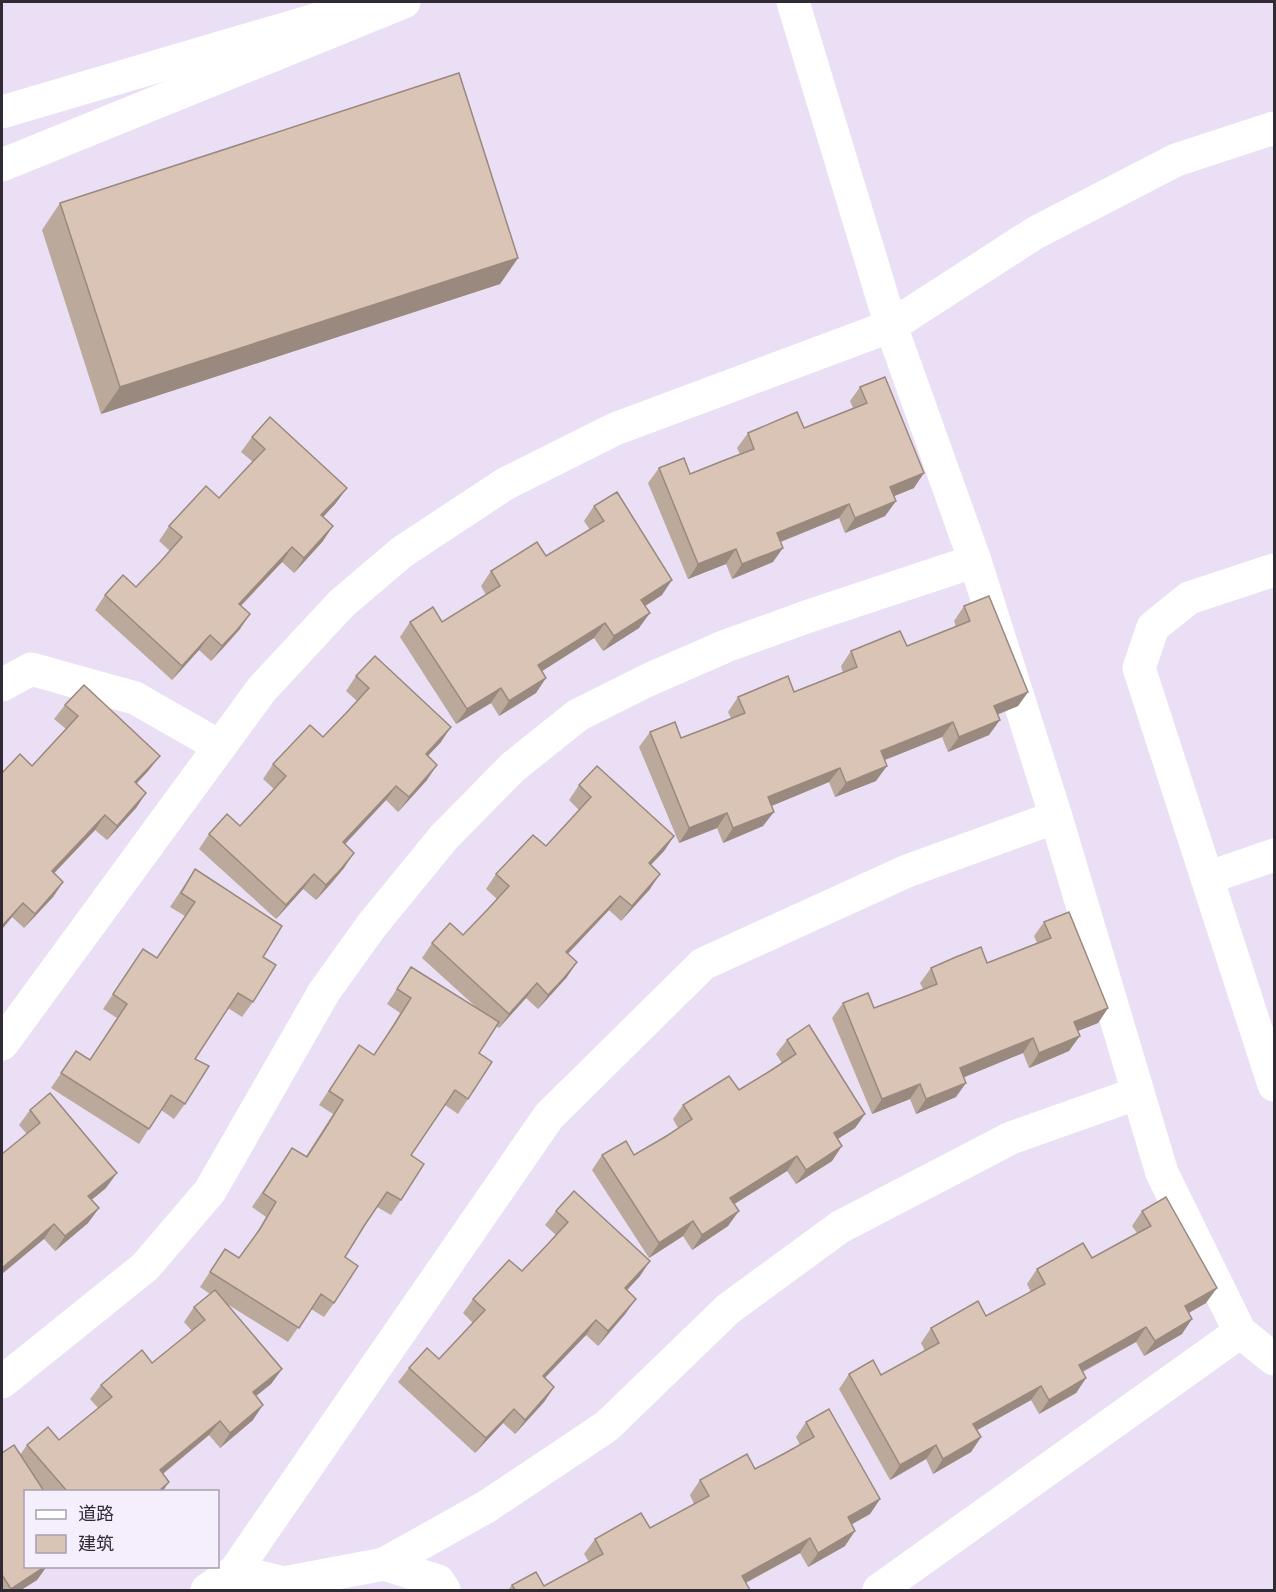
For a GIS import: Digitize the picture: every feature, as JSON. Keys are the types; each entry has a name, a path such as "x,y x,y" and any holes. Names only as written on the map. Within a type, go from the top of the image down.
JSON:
{"main road":[{"path":"2,112 376,2"},
{"path":"2,165 404,2"},
{"path":"792,2 891,326 975,561 1056,817 1162,1173 1239,1332 1275,1359"},
{"path":"2,1044 262,689 342,603 402,552 506,484 615,429 891,326 1035,233 1176,160 1275,128"},
{"path":"2,1382 145,1267 210,1191 324,992 444,837 513,766 578,715 648,680 788,624 975,561"},
{"path":"1275,570 1189,598 1153,627 1139,668 1275,1085"},
{"path":"2,685 31,669 135,698 219,746"},
{"path":"207,1590 235,1571 549,1116 703,964 907,871 1056,817"},
{"path":"1207,878 1275,855"},
{"path":"235,1571 284,1583 384,1564 486,1507 606,1426 728,1309 840,1227 1011,1138 1138,1093"},
{"path":"879,1590 1239,1332"},
{"path":"384,1564 438,1581 444,1590"}],"building":[{"path":"459,73 518,258 120,387 60,203"},
{"path":"885,377 924,473 890,487 896,501 855,518 849,504 777,533 783,548 742,564 736,549 698,564 659,468 684,458 690,474 754,449 748,433 797,412 804,428 867,403 860,387"},
{"path":"270,417 347,488 321,515 333,526 304,558 292,547 239,604 250,614 237,630 222,646 210,635 182,666 105,595 123,575 136,587 182,537 169,526 206,486 219,498 265,449 252,437"},
{"path":"617,492 672,580 641,600 650,613 614,636 605,623 538,665 546,678 509,701 501,688 467,709 410,622 433,607 442,622 500,586 491,571 537,542 546,556 604,521 594,506"},
{"path":"989,596 1028,692 994,706 1000,720 959,737 953,722 881,751 887,766 846,783 840,768 768,797 774,812 733,828 727,813 689,828 650,732 675,722 681,738 745,713 738,697 788,676 794,692 857,667 851,651 900,631 907,646 970,621 964,606"},
{"path":"375,656 451,727 426,754 437,765 409,797 396,786 343,842 354,853 341,869 326,885 314,874 286,905 209,834 227,814 240,826 286,776 273,764 310,725 323,737 348,711 369,688 356,676"},
{"path":"84,685 160,756 135,782 146,793 117,826 105,815 52,871 63,882 35,914 23,903 2,926 2,773 20,754 32,766 78,716 65,705"},
{"path":"597,766 674,836 649,863 660,874 632,906 620,896 566,952 577,962 548,995 537,983 509,1014 432,943 450,923 463,935 488,909 509,886 496,874 533,835 546,846 591,797 579,785"},
{"path":"195,869 282,926 263,957 276,965 253,1002 238,993 195,1059 209,1066 185,1104 171,1095 149,1129 61,1073 76,1051 90,1060 127,1004 113,994 143,949 157,958 195,902 181,893"},
{"path":"1069,912 1108,1008 1074,1022 1080,1036 1039,1053 1033,1038 960,1068 966,1083 926,1099 920,1084 882,1099 843,1003 868,993 874,1008 937,984 931,968 981,947 987,963 1051,938 1044,922"},
{"path":"411,967 499,1022 479,1053 492,1062 468,1099 455,1090 411,1155 424,1164 401,1200 387,1192 364,1226 345,1257 358,1266 334,1303 321,1294 299,1328 210,1272 225,1249 239,1258 260,1229 276,1202 263,1193 292,1148 307,1157 343,1100 329,1091 359,1045 374,1055 411,998 397,989"},
{"path":"809,1025 865,1114 834,1133 842,1146 806,1170 797,1156 730,1198 739,1211 702,1235 693,1221 659,1243 602,1155 626,1141 634,1155 665,1137 692,1119 683,1105 729,1076 739,1090 796,1054 787,1040"},
{"path":"50,1093 117,1173 88,1196 99,1208 65,1236 54,1224 2,1268 2,1154 40,1123 30,1110"},
{"path":"574,1191 650,1261 625,1288 636,1299 608,1331 596,1320 543,1376 554,1387 525,1420 514,1409 486,1438 409,1368 427,1348 439,1359 485,1310 473,1299 509,1260 522,1271 547,1245 568,1222 556,1211"},
{"path":"1166,1197 1217,1288 1185,1306 1192,1319 1155,1341 1146,1327 1079,1365 1086,1378 1049,1400 1041,1386 973,1424 981,1437 943,1459 936,1445 900,1465 849,1374 873,1360 881,1375 939,1343 931,1328 978,1301 986,1316 1045,1284 1037,1269 1083,1243 1092,1258 1151,1226 1142,1211"},
{"path":"215,1290 282,1369 253,1392 263,1405 230,1433 220,1421 160,1470 169,1482 160,1490 66,1490 27,1445 48,1427 59,1440 112,1397 101,1385 142,1350 152,1363 205,1320 194,1307"},
{"path":"829,1409 880,1499 848,1517 855,1531 818,1553 810,1538 742,1576 750,1590 515,1590 512,1585 536,1572 544,1586 603,1554 595,1539 641,1513 650,1528 709,1496 700,1480 747,1454 755,1469 787,1452 814,1437 806,1422"},
{"path":"14,1445 43,1490 24,1490 24,1568 43,1568 11,1589 2,1575 2,1453"}]}
